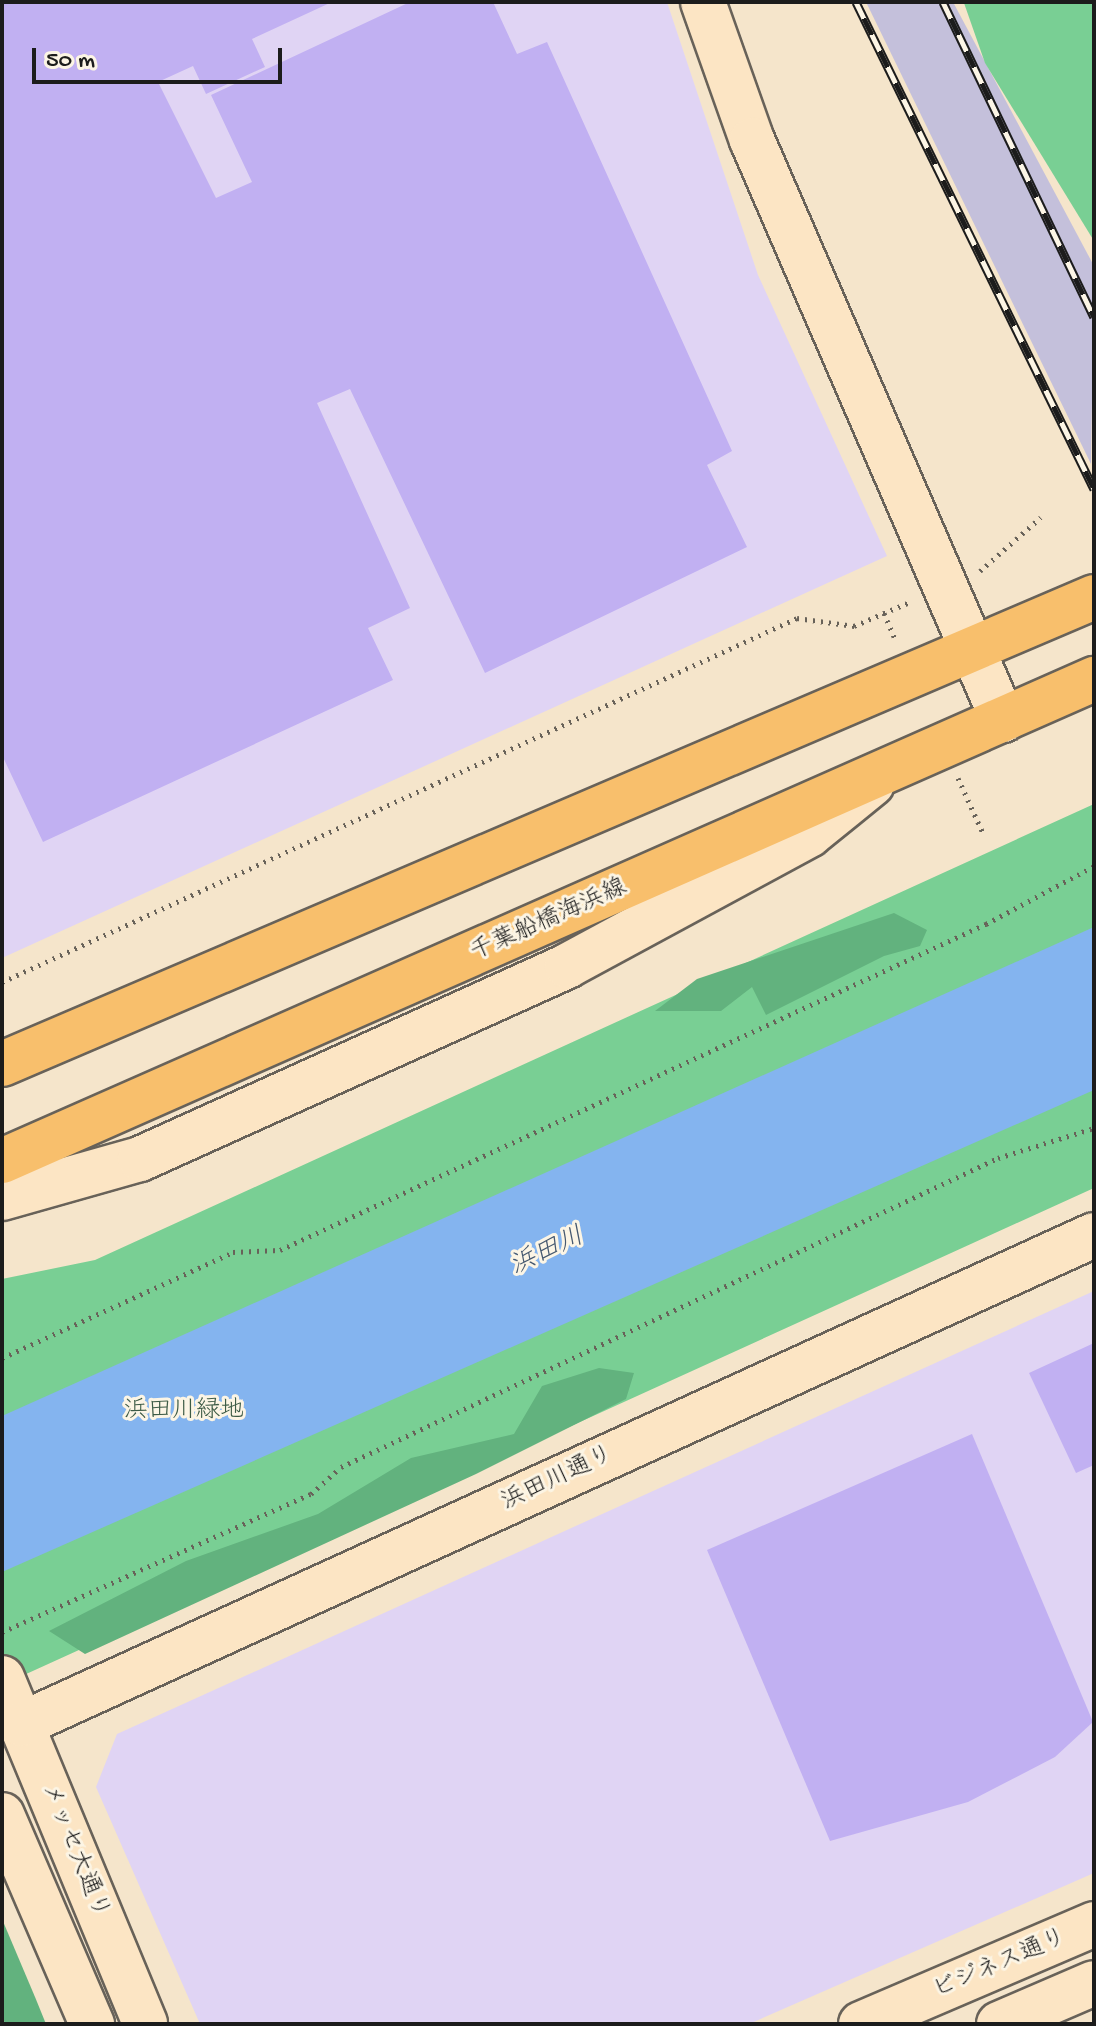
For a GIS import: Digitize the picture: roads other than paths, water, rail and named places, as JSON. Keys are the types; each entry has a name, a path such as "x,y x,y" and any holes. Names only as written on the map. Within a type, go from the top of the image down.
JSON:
{"main road":[{"path":"2,1064 973,652 1094,597"},
{"name":"千葉船橋海浜線","path":"2,1161 883,775 1094,679"}],"street":[{"path":"703,2 752,140 1003,720"},
{"path":"2,1198 140,1159 567,966 809,835 883,775"},
{"name":"浜田川通り","path":"22,1724 1094,1235"},
{"name":"メッセ大通り","path":"2,1678 145,2024"},
{"name":"メッセ大通り","path":"2,1815 92,2024"},
{"name":"ビジネス通り","path":"861,2024 1094,1924"},
{"path":"999,2024 1094,1983"}],"water":[{"name":"浜田川","path":"1094,927 1094,1090 2,1572 2,1416"}],"railway":[{"path":"856,2 1094,489"},
{"path":"943,2 1094,317"}],"park label":[{"name":"浜田川緑地","path":"184,1412"}]}
